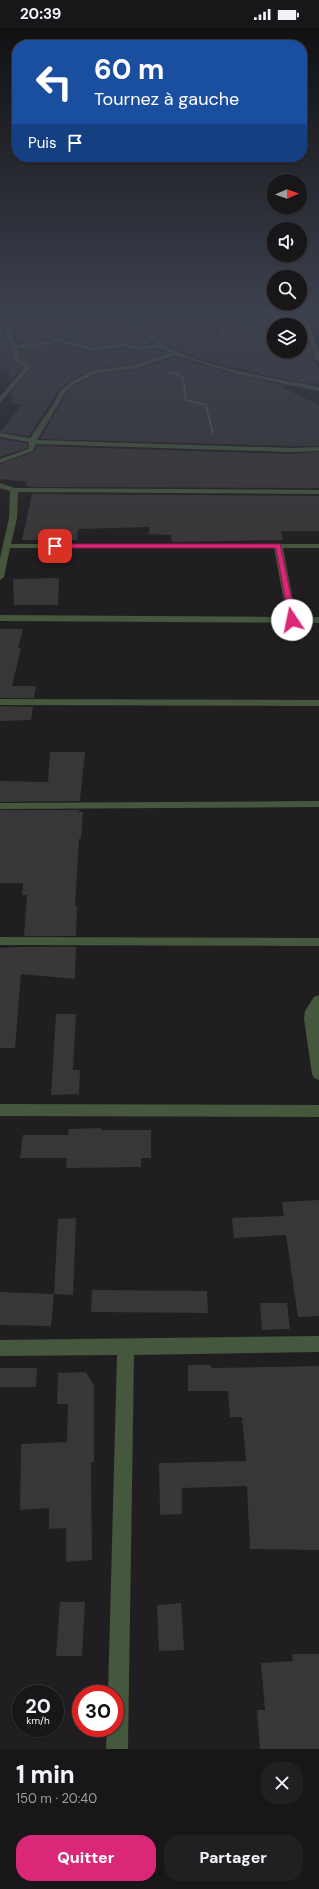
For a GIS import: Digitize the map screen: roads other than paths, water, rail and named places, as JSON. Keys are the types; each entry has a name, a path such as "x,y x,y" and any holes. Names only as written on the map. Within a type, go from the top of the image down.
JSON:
{"street":[{"path":"0,462 30,450 33,446 34,436 57,403 60,395"},
{"path":"0,435 33,441 214,448 319,450"},
{"path":"0,485 14,490 319,492"},
{"path":"0,578 13,518 14,490"},
{"path":"7,546 319,546"},
{"path":"278,546 292,620"},
{"path":"0,618 319,620"},
{"path":"0,702 319,703"},
{"path":"0,806 319,804"},
{"path":"0,941 319,942"},
{"path":"319,1000 312,1011 311,1019 319,1074"},
{"path":"0,1110 319,1111"},
{"path":"0,1348 319,1344"},
{"path":"117,1749 126,1346"}]}
